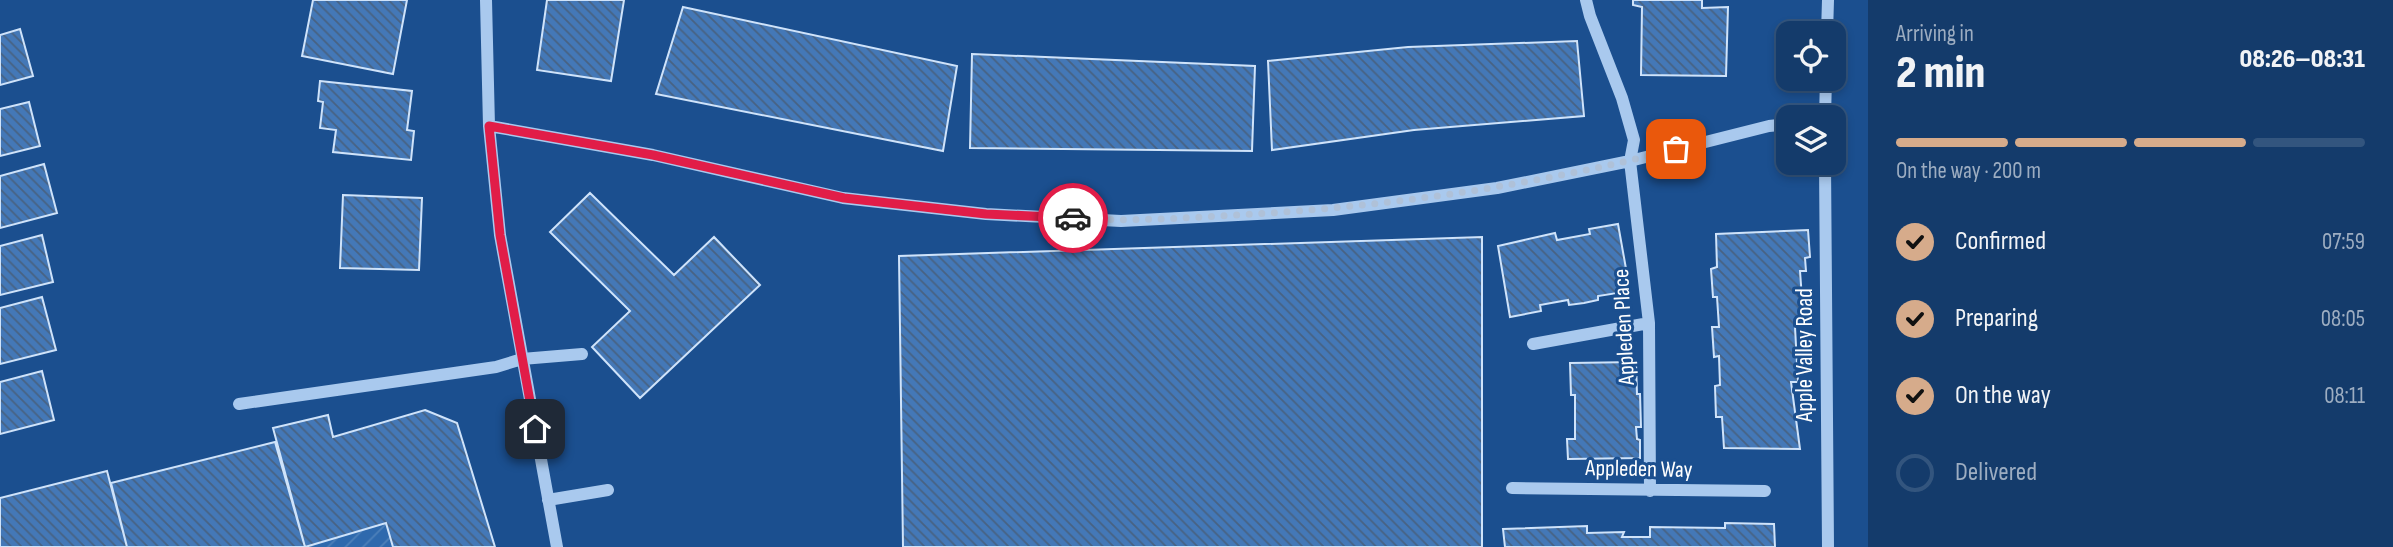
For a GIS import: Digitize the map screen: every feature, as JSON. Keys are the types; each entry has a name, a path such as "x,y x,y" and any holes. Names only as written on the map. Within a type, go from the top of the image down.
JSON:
{"street":[{"path":"486,0 489,126 500,235 557,547"},
{"name":"Appleden Place","path":"1586,0 1622,98 1634,140 1630,161 1649,323 1650,491"},
{"path":"1827,21 1828,0"},
{"path":"489,126 653,155 844,198 986,214 1121,221 1333,210 1497,188 1630,161 1776,125"},
{"name":"Apple Valley Road","path":"1825,175 1828,547"},
{"path":"1533,344 1649,323"},
{"path":"239,404 496,368 522,359 582,354"},
{"name":"Appleden Way","path":"1512,488 1765,491"},
{"path":"548,500 608,490"}],"shaded area":[{"path":"386,523 393,547 305,547"}],"building":[{"path":"313,0 407,0 393,74 302,56"},
{"path":"547,0 624,0 611,81 537,70"},
{"path":"1633,0 1702,0 1702,8 1728,7 1726,76 1641,75 1642,7 1633,5"},
{"path":"683,7 957,66 943,151 656,94"},
{"path":"20,29 33,76 0,85 0,35"},
{"path":"1577,41 1584,116 1414,130 1272,150 1268,61 1408,47"},
{"path":"972,54 1255,66 1252,151 970,148"},
{"path":"320,81 412,91 407,130 414,131 411,160 333,152 336,130 320,128 323,102 318,101"},
{"path":"29,102 40,146 0,156 0,109"},
{"path":"44,164 57,213 0,228 0,176"},
{"path":"590,193 674,275 714,237 760,285 640,398 592,347 630,311 550,232"},
{"path":"343,195 422,198 419,270 340,268"},
{"path":"1618,224 1630,291 1598,296 1598,300 1584,303 1569,305 1568,300 1540,305 1541,311 1510,317 1498,246 1555,233 1557,240 1590,234 1589,229"},
{"path":"1808,230 1810,257 1805,258 1806,271 1800,271 1804,326 1795,327 1798,382 1791,382 1800,449 1724,448 1722,417 1716,417 1715,386 1720,385 1719,356 1714,357 1712,327 1719,327 1717,297 1713,297 1711,269 1717,267 1716,234"},
{"path":"42,235 53,282 0,295 0,246"},
{"path":"1482,237 1482,547 903,547 899,256"},
{"path":"42,297 56,350 0,364 0,308"},
{"path":"1636,362 1641,427 1636,427 1637,439 1640,440 1640,458 1568,459 1567,439 1575,439 1575,395 1571,395 1570,363"},
{"path":"42,371 54,420 0,434 0,382"},
{"path":"425,410 457,423 495,547 393,547 386,523 305,547 273,428 328,415 333,437"},
{"path":"275,442 305,547 127,547 111,483"},
{"path":"107,471 127,547 0,547 0,498"},
{"path":"1725,523 1774,524 1775,547 1505,547 1503,529 1587,526 1587,533 1624,532 1622,537 1650,537 1650,527 1725,528"}],"way so far":[{"path":"1073,218 1121,221 1333,210 1497,188 1676,149"}],"route":[{"path":"535,429 500,235 489,126 653,155 844,198 986,214 1073,218"}]}
